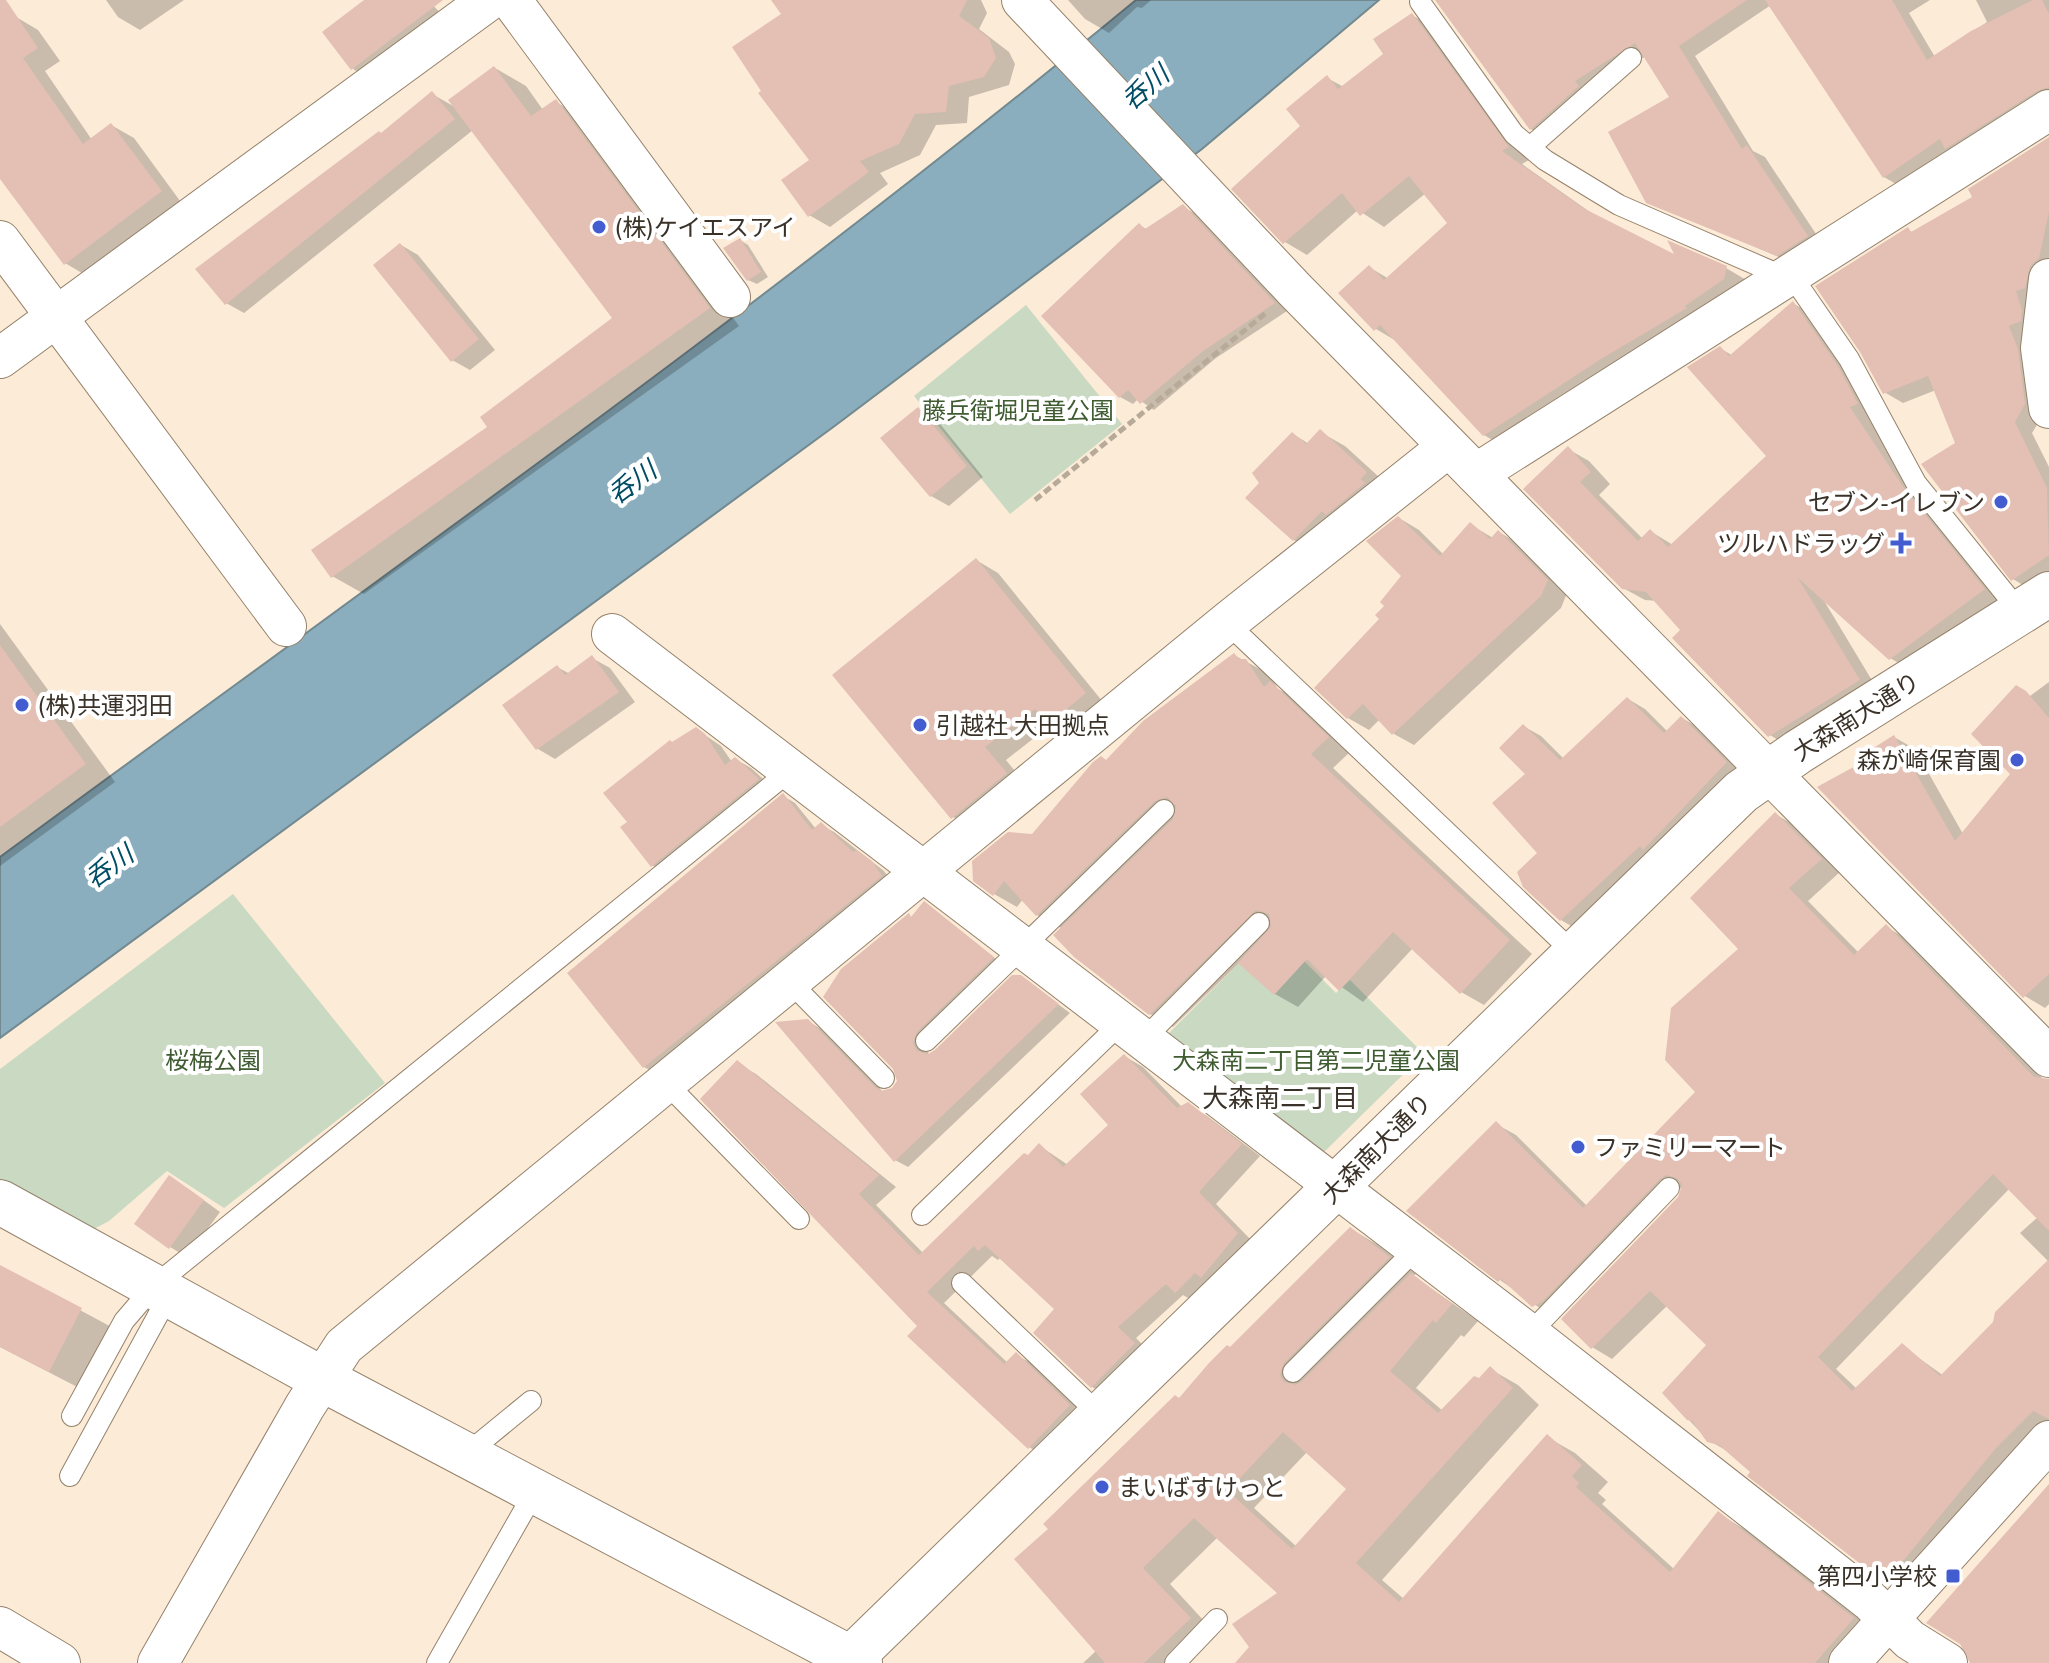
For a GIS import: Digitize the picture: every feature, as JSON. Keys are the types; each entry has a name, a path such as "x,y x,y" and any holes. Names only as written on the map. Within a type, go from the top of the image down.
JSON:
{"street":[{"path":"0,358 489,0"},
{"path":"511,0 730,297"},
{"path":"1022,0 1295,290 2049,1057"},
{"path":"158,1663 344,1346 923,872 1217,620 1462,461 1786,275 1850,222 2049,110"},
{"path":"0,241 286,626"},
{"path":"2049,279 2041,348 2049,408"},
{"name":"大森南大通り","path":"852,1662 1741,792 2035,603"},
{"path":"612,634 1417,1248 1491,1316 1529,1334 1870,1601 1910,1640 1947,1663"},
{"path":"0,1202 322,1379 852,1662"},
{"path":"1849,1663 2049,1441"},
{"path":"0,1627 60,1663"}],"lane":[{"path":"1420,2 1514,134 1530,147 1619,205 1786,275 1796,282 1849,359 1916,483 2035,603"},
{"path":"1530,147 1631,58"},
{"path":"1217,620 1575,954"},
{"path":"72,1416 124,1321 791,770"},
{"path":"926,1041 1164,810"},
{"path":"922,1215 1259,923"},
{"path":"789,981 884,1078"},
{"path":"665,1082 799,1219"},
{"path":"1529,1334 1669,1188"},
{"path":"1293,1372 1417,1248"},
{"path":"962,1283 1101,1416"},
{"path":"70,1476 161,1290"},
{"path":"465,1455 531,1401"},
{"path":"437,1663 535,1491"},
{"path":"1175,1663 1217,1619"}],"path":[{"path":"1035,500 1295,290"}],"green space":[{"name":"藤兵衛堀児童公園","path":"1026,305 1122,424 1010,514 914,396"},
{"name":"桜梅公園","path":"233,894 385,1083 224,1208 167,1171 109,1221 90,1231 0,1183 0,1069"},
{"name":"大森南二丁目第二児童公園","path":"1262,940 1284,941 1336,993 1350,980 1424,1054 1322,1154 1165,1037"}],"water":[{"name":"呑川","path":"1136,0 1379,0 1202,149 836,425 0,1038 0,857 716,330 998,112"}],"building":[{"path":"0,0 6,0 38,48 23,58 83,144 111,123 162,191 64,265 0,179"},
{"path":"364,0 443,0 351,70 322,32"},
{"path":"771,0 967,0 959,16 989,38 996,58 984,77 949,86 946,112 915,114 899,144 860,161 869,172 808,217 781,180 809,160 758,93 761,91 732,47 781,14"},
{"path":"1435,0 1747,0 1679,46 1742,149 1747,145 1808,236 1777,256 1646,203 1608,132 1669,97 1635,43 1575,81 1579,86 1530,130"},
{"path":"1765,0 1892,0 1927,60 1971,31 2033,0 2042,0 2049,14 2049,87 2037,91 1945,149 1940,139 1883,178"},
{"path":"1412,13 1509,147 1502,151 1583,208 1674,254 1667,240 1727,266 1724,279 1685,306 1687,308 1601,359 1483,436 1380,325 1374,331 1338,293 1369,265 1384,280 1447,223 1409,176 1360,216 1342,193 1283,244 1231,189 1300,126 1286,109 1327,75 1338,89 1383,54 1373,39"},
{"path":"494,66 531,116 556,99 710,308 331,578 311,550 487,427 480,417 612,318 448,100"},
{"path":"432,91 455,119 225,305 195,269 379,131 381,133"},
{"path":"2049,137 2049,212 2039,258 2030,266 2025,288 2016,291 2022,310 2021,321 2009,326 2018,349 2025,404 2015,422 2047,488 2049,555 2011,581 1921,464 1955,443 1928,376 1883,394 1860,352 1815,286 1908,227 1911,232 1972,197 1968,189"},
{"path":"1183,204 1275,303 1203,351 1140,404 1128,390 1119,398 1041,316 1139,223 1145,229"},
{"path":"740,238 761,272 747,281 723,248"},
{"path":"400,243 479,339 451,362 373,265"},
{"path":"1793,301 1838,366 1858,404 1850,407 1906,491 1985,589 1889,660 1798,578 1860,680 1768,737 1672,638 1680,630 1646,592 1622,589 1523,489 1568,446 1591,472 1580,482 1638,541 1650,529 1668,547 1766,456 1687,367 1720,346 1729,356"},
{"path":"918,407 967,466 930,497 880,438"},
{"path":"1320,429 1367,472 1361,479 1365,483 1326,515 1322,511 1293,541 1245,498 1259,483 1252,473 1292,432 1306,444"},
{"path":"1398,516 1440,556 1470,522 1490,539 1498,530 1548,580 1541,596 1392,735 1363,704 1347,719 1314,688 1379,619 1375,615 1384,606 1380,602 1401,576 1366,541"},
{"path":"976,558 1086,693 1049,724 1035,709 985,747 1007,773 951,819 832,675"},
{"name":"(株)共運羽田","path":"0,645 86,764 0,827"},
{"path":"1234,653 1239,659 1246,659 1264,687 1270,681 1329,737 1311,754 1510,940 1460,994 1393,932 1339,991 1307,959 1274,995 1238,963 1271,927 1269,914 1256,910 1149,1015 1074,957 1053,935 1173,819 1176,806 1167,797 1155,801 1036,916 1004,881 993,896 973,881 972,861 1008,832 1032,834 1093,762 1101,756 1106,760 1143,721"},
{"path":"592,655 619,692 536,750 502,705 557,665 565,675"},
{"path":"2016,685 2026,691 2049,718 2049,974 2023,998 1817,787 1859,764 1856,759 1894,735 1955,841 2010,774 1971,734"},
{"path":"1627,697 1664,733 1681,716 1727,762 1643,850 1640,846 1560,921 1523,887 1517,872 1537,853 1492,803 1525,774 1499,748 1523,724 1560,760"},
{"path":"696,727 705,734 725,765 735,757 759,779 651,867 620,827 627,822 603,793 670,740 672,742"},
{"path":"783,793 812,830 821,822 853,852 857,850 872,861 882,876 643,1068 567,973"},
{"path":"1775,812 1822,859 1789,888 1854,955 1886,924 2034,1077 2049,1079 2049,1231 1993,1174 1818,1357 1852,1391 1902,1343 1940,1376 1993,1322 1995,1312 2049,1259 2049,1419 2033,1411 1996,1448 1885,1583 1747,1476 1750,1472 1719,1445 1707,1442 1692,1421 1687,1420 1662,1393 1706,1345 1650,1291 1591,1349 1561,1319 1678,1197 1682,1185 1677,1178 1666,1175 1660,1179 1543,1301 1532,1307 1501,1279 1498,1282 1406,1211 1496,1121 1583,1208 1695,1092 1665,1060 1671,1008 1738,949 1690,898"},
{"path":"924,901 994,957 917,1032 913,1043 917,1051 928,1054 935,1050 1012,975 1021,975 1059,1004 894,1162 775,1022 808,1019 875,1087 881,1091 892,1088 897,1081 893,1069 823,997 841,969 909,913 911,917"},
{"path":"1124,1054 1177,1108 1188,1102 1242,1144 1199,1192 1238,1233 1201,1278 1195,1273 1175,1293 1166,1284 1118,1327 1135,1343 1091,1388 1033,1333 1054,1309 985,1245 978,1251 974,1246 927,1292 1004,1364 1016,1352 1070,1405 1028,1449 907,1336 917,1326 700,1099 737,1060 879,1175 859,1194 919,1255 1024,1153 1028,1155 1039,1143 1063,1167 1108,1125 1080,1094"},
{"path":"169,1175 204,1200 169,1249 134,1224"},
{"path":"1350,1227 1390,1257 1284,1363 1280,1375 1284,1382 1296,1385 1302,1381 1411,1273 1452,1304 1436,1323 1433,1320 1390,1371 1438,1413 1474,1376 1479,1378 1490,1366 1513,1388 1356,1563 1399,1602 1547,1434 1582,1465 1572,1476 1579,1483 1576,1487 1670,1572 1718,1511 1854,1618 1815,1663 1235,1663 1249,1647 1232,1624 1277,1593 1194,1518 1143,1568 1191,1618 1144,1663 1105,1663 1014,1559 1048,1529 1043,1524 1175,1395 1179,1398 1227,1345 1230,1347","holes":["1283,1432 1346,1489 1292,1549 1228,1491"]},
{"path":"0,1265 82,1308 49,1372 0,1347"},
{"path":"2049,1484 2049,1663 1970,1663 1960,1644 1926,1623"}],"place":[{"name":"(株)ケイエスアイ","path":"599,227"},
{"name":"セブン-イレブン","path":"2001,502"},
{"name":"ツルハドラッグ","path":"1901,543"},
{"name":"(株)共運羽田","path":"22,705"},
{"name":"引越社 大田拠点","path":"920,725"},
{"name":"森が崎保育園","path":"2017,760"},
{"name":"ファミリーマート","path":"1578,1147"},
{"name":"まいばすけっと","path":"1102,1487"},
{"name":"第四小学校","path":"1953,1576"}],"district":[{"name":"大森南二丁目","path":"1280,1097"}]}
